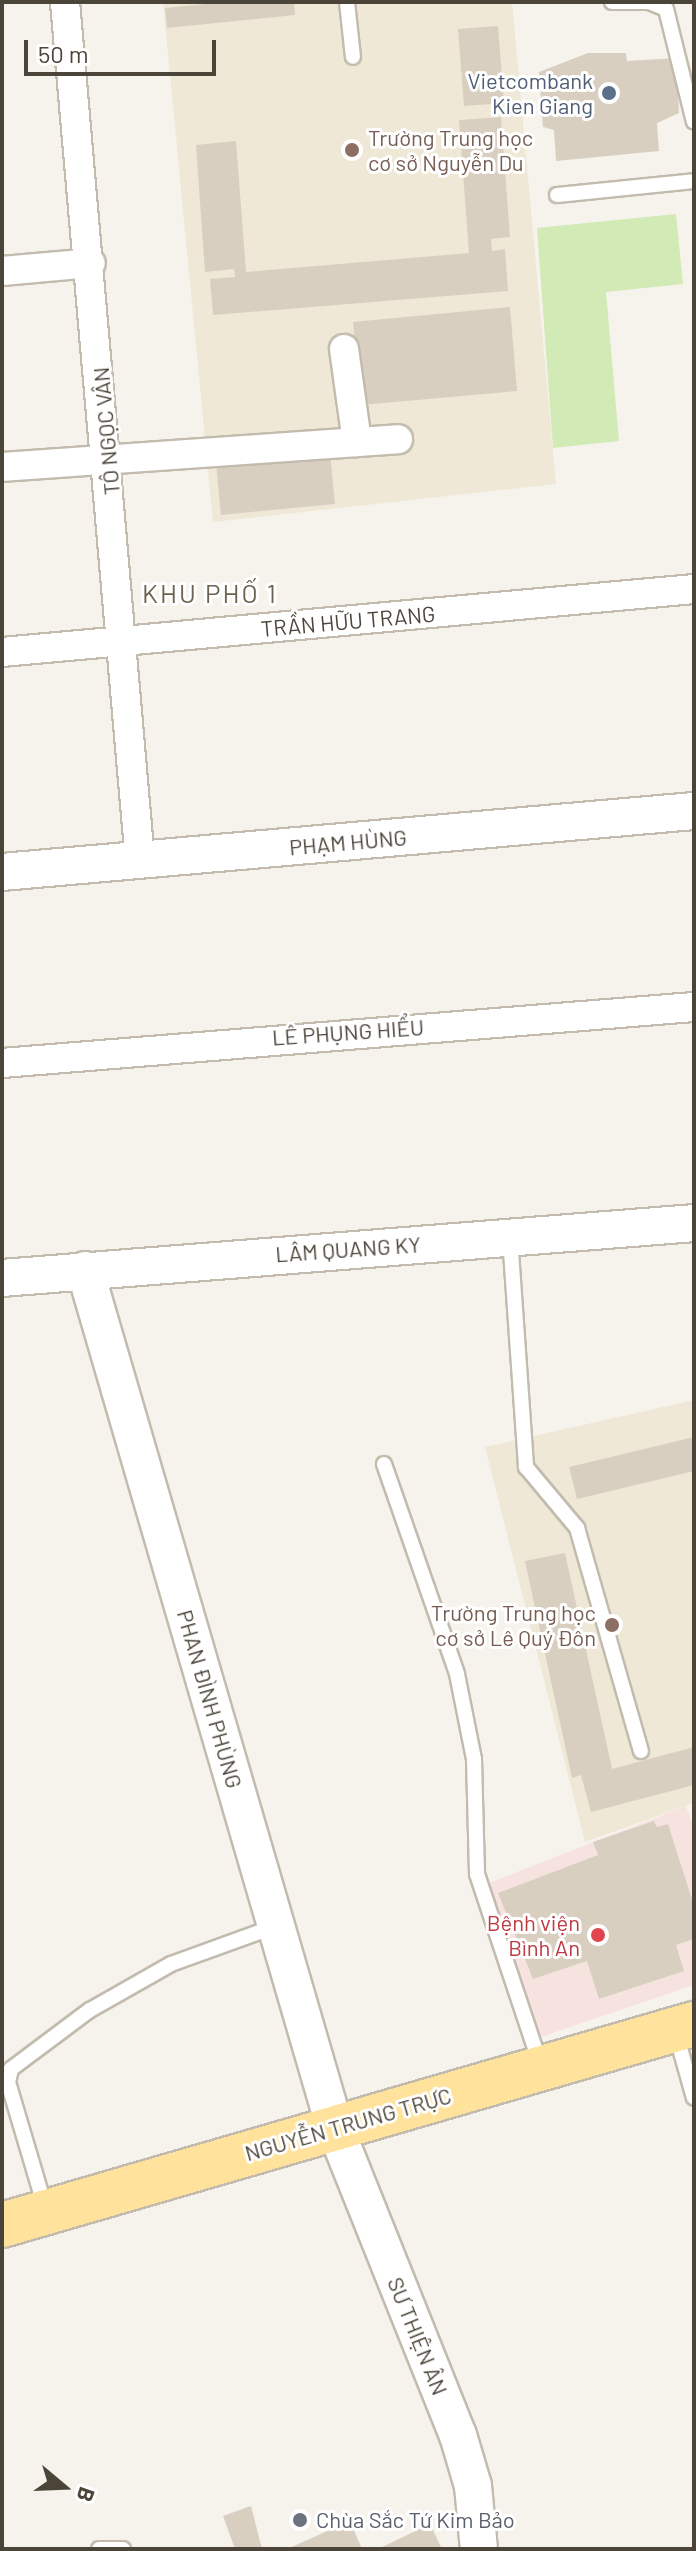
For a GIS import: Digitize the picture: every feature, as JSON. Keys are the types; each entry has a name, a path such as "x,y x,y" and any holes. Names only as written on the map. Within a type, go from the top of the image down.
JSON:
{"main road":[{"name":"NGUYỄN TRUNG TRỰC","path":"2,2225 684,2026"}],"street":[{"name":"TÔ NGỌC VÂN","path":"65,2 109,459 140,861"},
{"path":"2,271 91,263"},
{"path":"344,349 357,442"},
{"path":"2,467 398,439"},
{"name":"TRẦN HỮU TRANG","path":"2,652 694,589"},
{"name":"PHẠM HÙNG","path":"2,872 694,811"},
{"name":"LÊ PHỤNG HIỂU","path":"2,1063 694,1007"},
{"name":"LÂM QUANG KY","path":"2,1278 694,1223"},
{"name":"PHAN ĐÌNH PHÙNG","path":"85,1270 335,2128"},
{"name":"SƯ THIỆN ÂN","path":"335,2128 458,2435 473,2486 479,2549"}],"lane":[{"path":"347,2 353,57"},
{"path":"612,2 648,2 666,9 694,122"},
{"path":"557,195 694,181"},
{"path":"510,1237 526,1467 577,1528 641,1751"},
{"path":"384,1464 457,1674 474,1759 477,1874 541,2068"},
{"path":"46,2212 8,2082 11,2069 90,2010 171,1964 276,1926"},
{"path":"684,2026 694,2098"},
{"path":"99,2549 123,2549"}],"shaded area":[{"name":"Trường Trung học cơ sở Nguyễn Du","path":"163,2 512,2 556,484 213,522"},
{"name":"Trường Trung học cơ sở Lê Quý Đôn","path":"694,1400 694,1803 585,1842 485,1447"},
{"name":"Bệnh viện Bình An","path":"686,1806 694,1828 694,1985 538,2038 486,1884"}],"green space":[{"path":"676,214 683,284 606,292 619,441 553,448 537,228"}],"building":[{"path":"226,2 294,2 295,15 167,28 165,8"},
{"path":"498,26 504,103 464,106 458,29"},
{"name":"Vietcombank Kien Giang","path":"588,53 626,53 627,61 676,58 679,113 657,123 659,151 556,161 554,130 543,127 539,72"},
{"path":"501,117 510,237 491,239 492,251 505,249 508,291 213,315 210,279 235,277 234,269 205,272 196,145 236,141 246,272 469,253 459,120"},
{"path":"510,307 517,391 361,405 353,322"},
{"path":"330,453 335,504 221,515 216,463"},
{"path":"694,1437 694,1471 577,1499 569,1467"},
{"path":"565,1553 612,1769 694,1747 694,1785 591,1812 581,1775 572,1778 525,1561"},
{"name":"Bệnh viện Bình An","path":"654,1821 657,1827 668,1824 694,1906 694,1939 676,1945 684,1971 599,1999 587,1961 533,1979 498,1893 598,1855 593,1842"},
{"path":"251,2506 262,2549 235,2549 223,2516"},
{"path":"350,2521 362,2549 287,2549"},
{"path":"430,2524 442,2549 378,2549"}],"place":[{"name":"Vietcombank Kien Giang","path":"609,93"},
{"name":"Trường Trung học cơ sở Nguyễn Du","path":"352,150"},
{"name":"Trường Trung học cơ sở Lê Quý Đôn","path":"612,1625"},
{"name":"Bệnh viện Bình An","path":"598,1935"},
{"name":"Chùa Sắc Tứ Kim Bảo","path":"300,2520"}],"district":[{"name":"KHU PHỐ 1","path":"210,593"}]}
